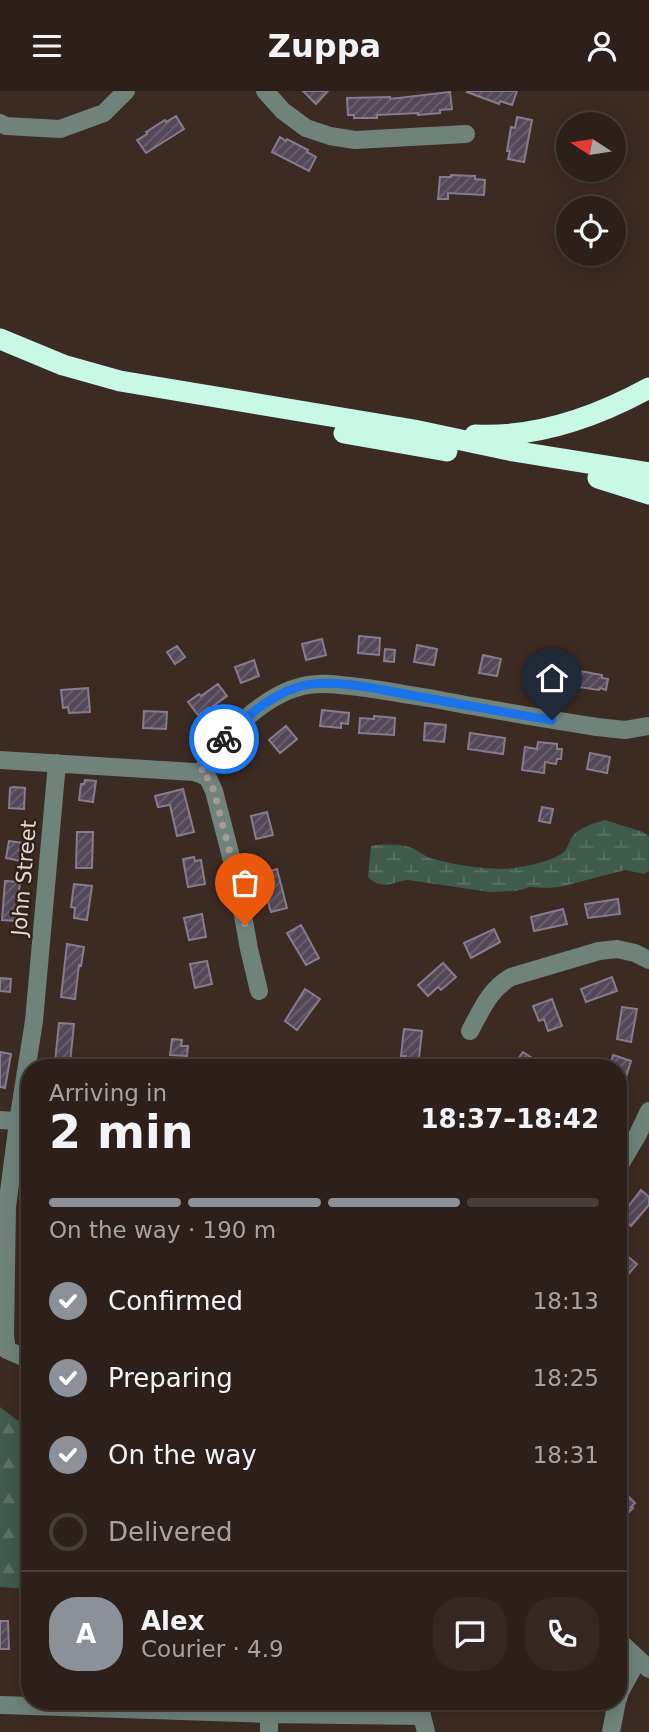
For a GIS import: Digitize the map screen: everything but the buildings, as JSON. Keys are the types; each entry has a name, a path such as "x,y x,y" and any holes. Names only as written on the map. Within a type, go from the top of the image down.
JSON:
{"highway":[{"path":"0,339 63,365 120,381 649,473"},
{"path":"0,353 37,369 138,397 649,486"},
{"path":"414,430 482,435 530,431 599,412 649,388"},
{"path":"598,478 649,494"}],"street":[{"path":"0,123 6,126 60,129 104,113 126,91"},
{"path":"265,91 283,111 306,128 330,136 355,140 466,134"},
{"path":"200,773 221,743 260,708 291,689 313,684 383,690 597,727 625,730 649,726"},
{"path":"0,760 194,772 208,778 214,791 236,876 259,991"},
{"name":"John Street","path":"27,1059 34,1021 57,763"},
{"path":"470,1031 491,992 498,984 511,977 599,951 617,949 649,960"},
{"name":"John Street","path":"21,1094 7,1207 5,1336 7,1350 21,1356"},
{"path":"627,1153 649,1111"},
{"path":"627,1648 644,1664 627,1684"},
{"path":"1,1705 21,1706"},
{"path":"75,1710 269,1723 424,1724"},
{"path":"611,1732 615,1710"}],"green space":[{"path":"605,820 649,836 649,871 644,874 625,870 560,887 530,887 517,891 490,892 408,880 383,885 368,877 371,846 405,846 442,861 495,869 514,868 555,858 565,851 572,837 579,831"},
{"path":"0,1407 21,1423 21,1588 0,1587"}],"way so far":[{"path":"224,739 200,773 208,778 214,791 236,876 245,925"}],"route":[{"path":"224,739 271,700 295,688 313,684 383,690 552,720"}]}
